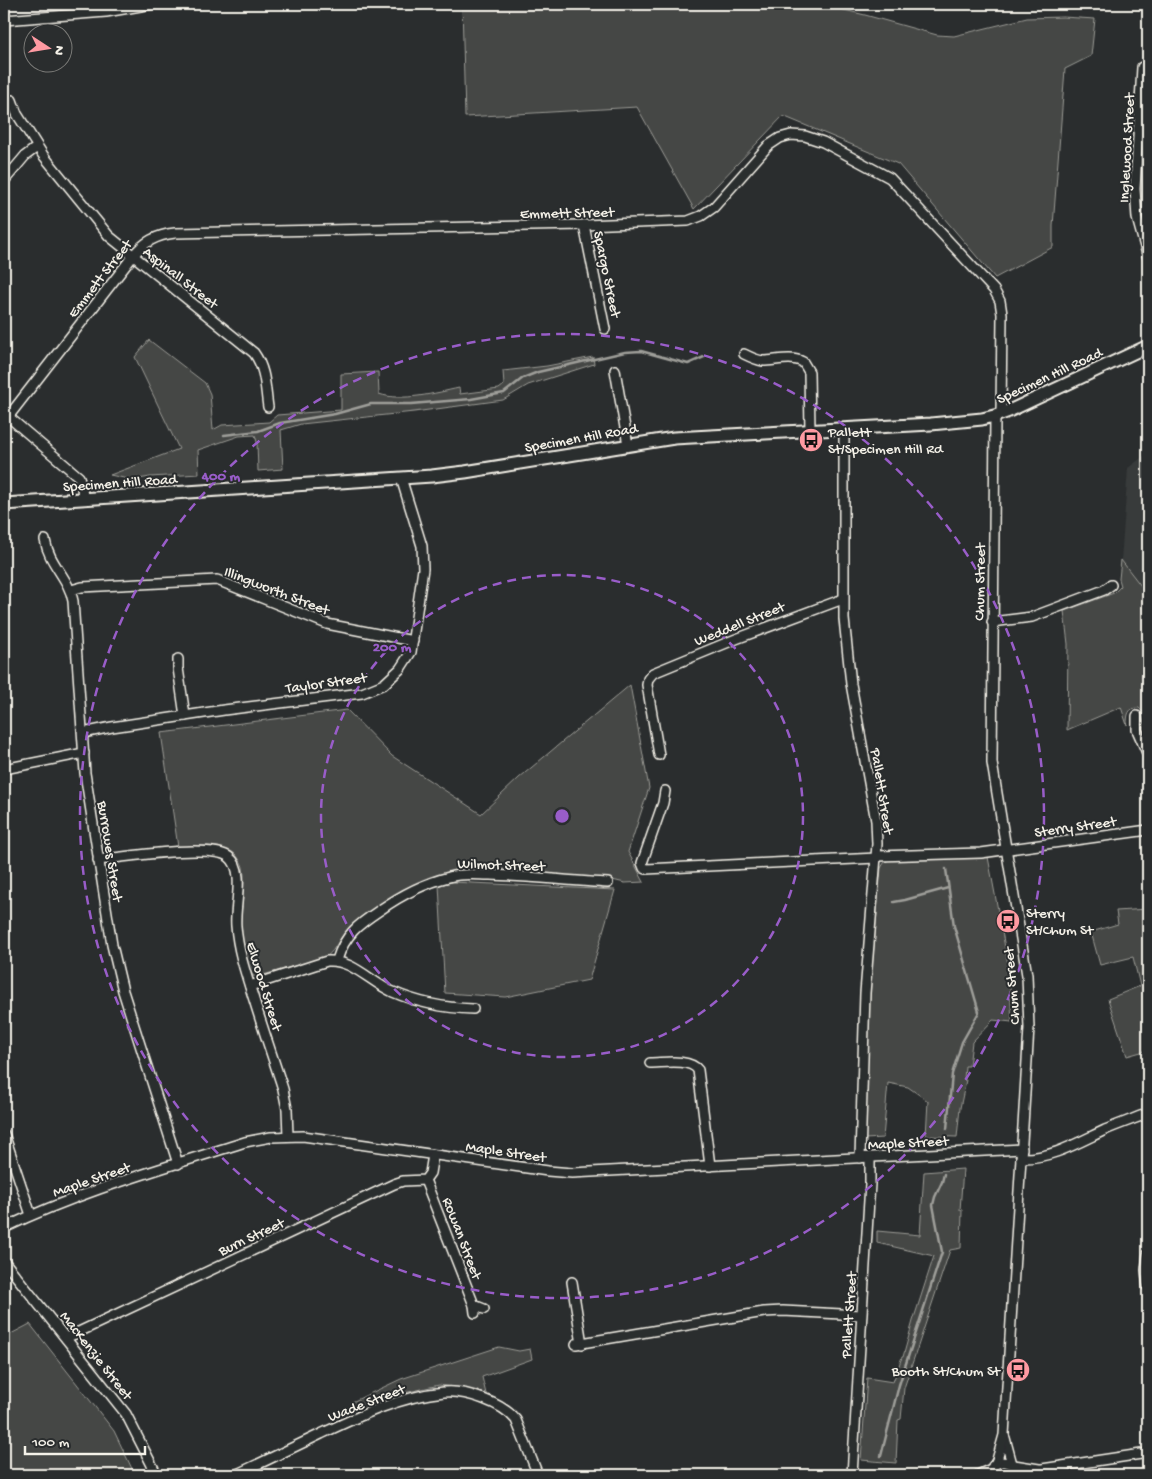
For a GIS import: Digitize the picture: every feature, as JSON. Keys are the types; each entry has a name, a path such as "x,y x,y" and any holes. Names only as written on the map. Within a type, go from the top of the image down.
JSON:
{"main road":[{"name":"Specimen Hill Road","path":"4,504 401,478 465,472 646,441 698,436 931,424 998,415 1148,346"}],"street":[{"path":"4,20 20,17 106,12 152,4"},
{"name":"Inglewood Street","path":"1142,67 1143,81 1135,189 1137,218 1148,258"},
{"name":"Aspinall Street","path":"12,100 17,114 37,147 101,228 116,244 254,353 264,372 268,406"},
{"name":"Emmett Street","path":"6,415 132,256 146,242 160,235 175,233 584,225 688,221 701,216 714,207 768,146 780,138 791,135 805,136 823,142 873,167 890,178 994,290 1000,301 1002,314 998,415"},
{"path":"4,181 25,156 37,147"},
{"name":"Spargo Street","path":"584,225 605,329"},
{"path":"744,354 755,360 762,361 793,359 803,362 809,372 810,430"},
{"path":"615,370 628,445"},
{"path":"6,415 79,477 83,499"},
{"name":"Chum Street","path":"991,1470 999,1453 1004,1435 1029,1028 1027,975 992,762 992,622 998,415"},
{"name":"Pallett Street","path":"844,428 843,599 851,684 876,821 877,857 865,993 860,1158"},
{"name":"Taylor Street","path":"83,733 185,716 369,691 384,684 400,669 410,652 423,556 401,478"},
{"name":"Burrowes Street","path":"45,540 52,562 71,590 73,601 84,753 98,860 112,945 123,991 178,1164"},
{"name":"Illingworth Street","path":"71,590 82,587 217,580 327,624 413,641"},
{"path":"992,622 1032,617 1104,590 1111,585"},
{"name":"Weddell Street","path":"659,755 647,685 648,679 653,673 843,599"},
{"path":"178,659 185,716"},
{"path":"1137,716 1137,730 1148,755"},
{"path":"4,769 84,753"},
{"path":"666,791 642,863 644,868 649,870 981,853 1005,850"},
{"name":"Sterry Street","path":"1005,850 1044,843 1148,830"},
{"name":"Elwood Street","path":"98,860 200,851 221,853 229,856 238,870 239,879 235,918 238,949 283,1089 288,1136"},
{"name":"Wilmot Street","path":"337,960 343,942 369,918 400,898 426,885 449,877 472,875 509,876 608,883"},
{"path":"250,986 327,961 337,960 348,964 385,988 400,995 441,1007 473,1009"},
{"path":"650,1063 687,1063 698,1070 710,1166"},
{"name":"Maple Street","path":"4,1228 71,1199 245,1142 271,1137 288,1136 572,1173 860,1158 1022,1153 1038,1157 1055,1152 1148,1113"},
{"path":"4,1134 31,1215"},
{"path":"425,1180 430,1173 433,1155"},
{"name":"Pallett Street","path":"852,1475 870,1158"},
{"name":"Rowan Street","path":"425,1180 475,1309 484,1308"},
{"name":"Burn Street","path":"66,1338 394,1184 403,1181 425,1180"},
{"path":"1148,1254 1146,1270 1148,1287"},
{"name":"MacKenzie Street","path":"4,1261 126,1414 157,1475"},
{"path":"572,1282 579,1344 764,1312 862,1314"},
{"name":"Wade Street","path":"235,1475 362,1415 398,1402 434,1393 452,1392 491,1402 512,1414 538,1475"},
{"name":"Chum Street","path":"1004,1435 1017,1475"},
{"path":"1027,1475 1042,1469 1148,1453"},
{"path":"978,1475 991,1470 1000,1462 1042,1469"}],"shaded area":[{"path":"462,4 819,4 937,35 954,36 1027,18 1063,17 1095,19 1091,56 1065,69 1053,247 995,278 898,164 783,116 694,209 637,107 465,117"},
{"path":"1148,81 1148,245 1140,206 1140,177"},
{"path":"149,340 205,383 210,394 213,430 222,425 269,422 277,415 341,410 341,374 378,372 379,394 408,397 459,388 460,394 499,389 504,385 503,371 547,366 593,357 594,364 528,385 503,400 301,424 281,430 283,469 258,471 255,435 239,436 198,450 199,474 133,480 110,475 179,449 135,357"},
{"path":"1148,453 1148,595 1121,560 1128,468"},
{"path":"1121,560 1148,595 1148,747 1142,731 1145,714 1139,708 1130,710 1127,725 1121,707 1067,730 1068,644 1064,611 1114,593 1121,586 1119,579"},
{"path":"630,685 649,788 628,852 644,882 625,883 608,879 469,870 448,872 350,928 326,957 256,977 253,976 244,954 240,931 244,875 240,860 235,854 223,848 208,846 178,847 161,733 347,710 392,756 481,814 519,778"},
{"path":"988,857 1009,969 1012,1022 993,1020 972,1042 969,1066 965,1066 964,1080 966,1080 960,1108 957,1137 926,1136 928,1101 908,1087 888,1083 883,1138 865,1139 870,990 881,868 889,860"},
{"path":"452,882 615,890 589,980 505,997 445,993 439,885"},
{"path":"1148,909 1148,1050 1127,1056 1108,999 1140,986 1133,957 1100,965 1091,932 1118,924 1116,911"},
{"path":"963,1169 960,1210 962,1210 961,1248 950,1250 904,1388 901,1419 898,1420 896,1463 861,1460 867,1378 893,1382 903,1357 934,1256 877,1243 877,1231 920,1235 924,1172"},
{"path":"30,1324 114,1431 135,1475 4,1475 4,1334 5,1337"},
{"path":"499,1347 519,1351 530,1349 532,1359 482,1377 486,1394 439,1385 400,1394 356,1412 352,1402 401,1379"}],"waterway":[{"path":"224,435 258,431 280,423 335,414 371,404 411,404 471,399 504,393 523,378 538,372 625,352 641,351 688,364 704,357"},
{"path":"946,869 954,926 979,1012 962,1042 952,1074 947,1129"},
{"path":"894,902 948,888"},
{"path":"881,1456 899,1385 942,1252 933,1205 944,1174"}],"place":[{"name":"Pallett St/Specimen Hill Rd","path":"811,440"},
{"name":"Sterry St/Chum St","path":"1008,921"},
{"name":"Booth St/Chum St","path":"1018,1370"}]}
